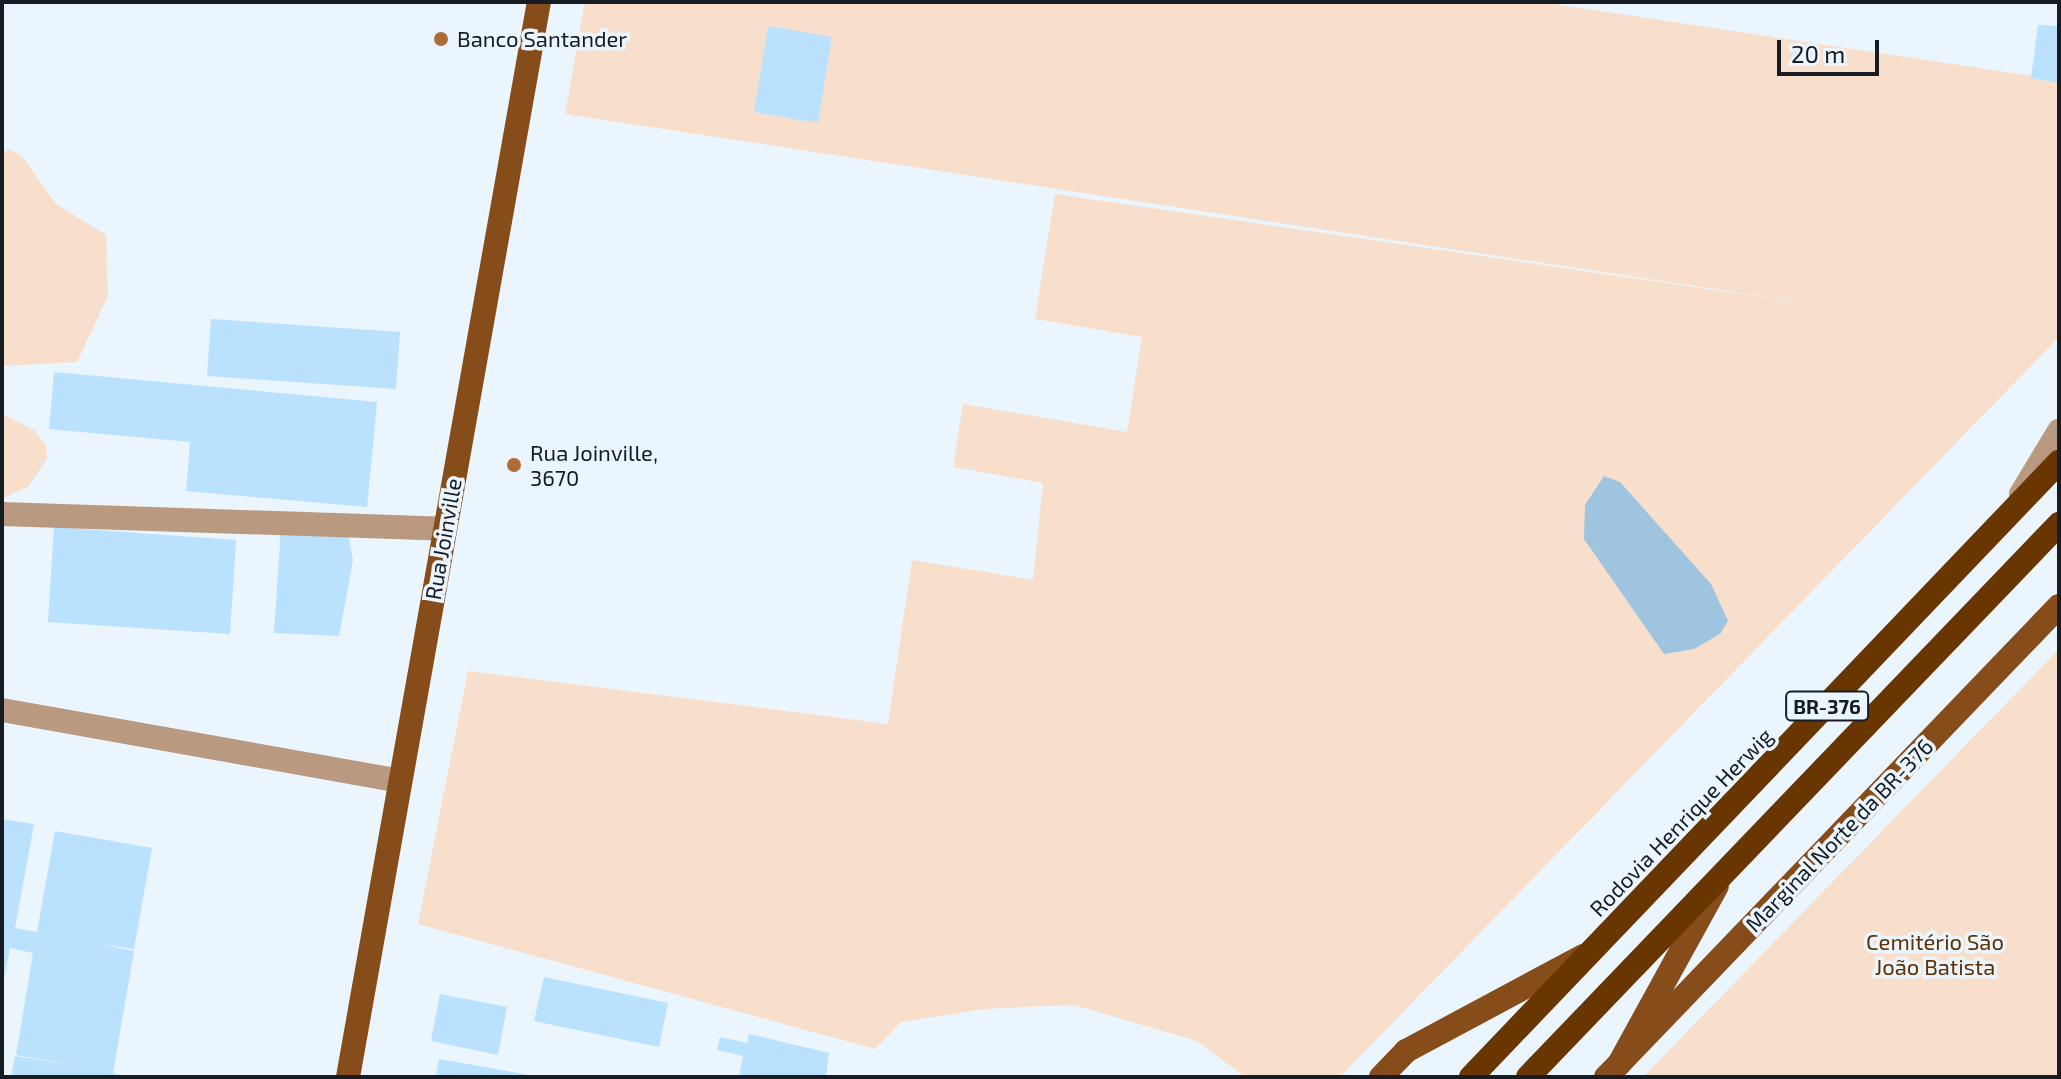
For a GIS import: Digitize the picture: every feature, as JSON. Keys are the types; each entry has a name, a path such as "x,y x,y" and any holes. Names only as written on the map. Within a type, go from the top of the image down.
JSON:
{"highway":[{"name":"Rodovia Henrique Herwig","path":"1471,1077 2059,462"},
{"name":"BR-376","path":"1528,1077 2059,524"}],"main road":[{"name":"Rua Joinville","path":"348,1077 539,2"},
{"name":"Marginal Norte da BR-376","path":"1612,1071 2059,606"},
{"name":"Marginal Norte da BR-376","path":"1612,1071 1724,873"},
{"name":"BR-376","path":"1381,1077 1406,1051 1596,949"}],"lane":[{"path":"2008,516 2059,431"},
{"path":"2,514 445,529"},
{"path":"2,710 400,781"}],"green space":[{"path":"585,2 1541,2 2059,80 2059,337 1340,1077 1245,1077 1197,1041 1074,1005 985,1009 901,1022 875,1049 418,924 468,671 888,724 912,560 1033,580 1043,483 953,467 963,404 1127,432 1142,337 1035,319 1055,194 1832,307 565,114"},
{"path":"8,149 21,155 56,204 106,235 108,296 77,362 2,366 2,154"},
{"path":"2,414 34,430 46,445 47,458 29,486 2,499"},
{"name":"Cemitério São João Batista","path":"2059,649 2059,1077 1643,1077"}],"water":[{"path":"1604,476 1620,482 1711,584 1728,621 1720,634 1694,649 1664,654 1584,539 1585,505"}],"building":[{"path":"2038,25 2059,26 2059,83 2031,78"},
{"path":"768,26 832,37 818,123 754,112"},
{"path":"211,319 400,332 396,389 207,376"},
{"path":"54,372 377,402 367,507 186,491 190,442 49,429"},
{"path":"54,527 236,540 230,634 48,622"},
{"path":"281,528 347,528 353,560 339,636 274,633"},
{"path":"2,819 34,824 15,928 37,932 55,831 152,848 134,949 94,943 134,951 113,1073 125,1077 11,1077 15,1056 84,1067 16,1055 33,953 10,948 2,988"},
{"path":"544,977 668,1003 659,1047 534,1021"},
{"path":"440,994 507,1007 498,1055 431,1041"},
{"path":"749,1034 829,1053 826,1077 739,1077 743,1056 717,1050 720,1037 747,1043"},
{"path":"439,1059 529,1075 529,1077 436,1077"}],"place":[{"name":"Banco Santander","path":"441,39"},
{"name":"Rua Joinville, 3670","path":"514,465"}]}
